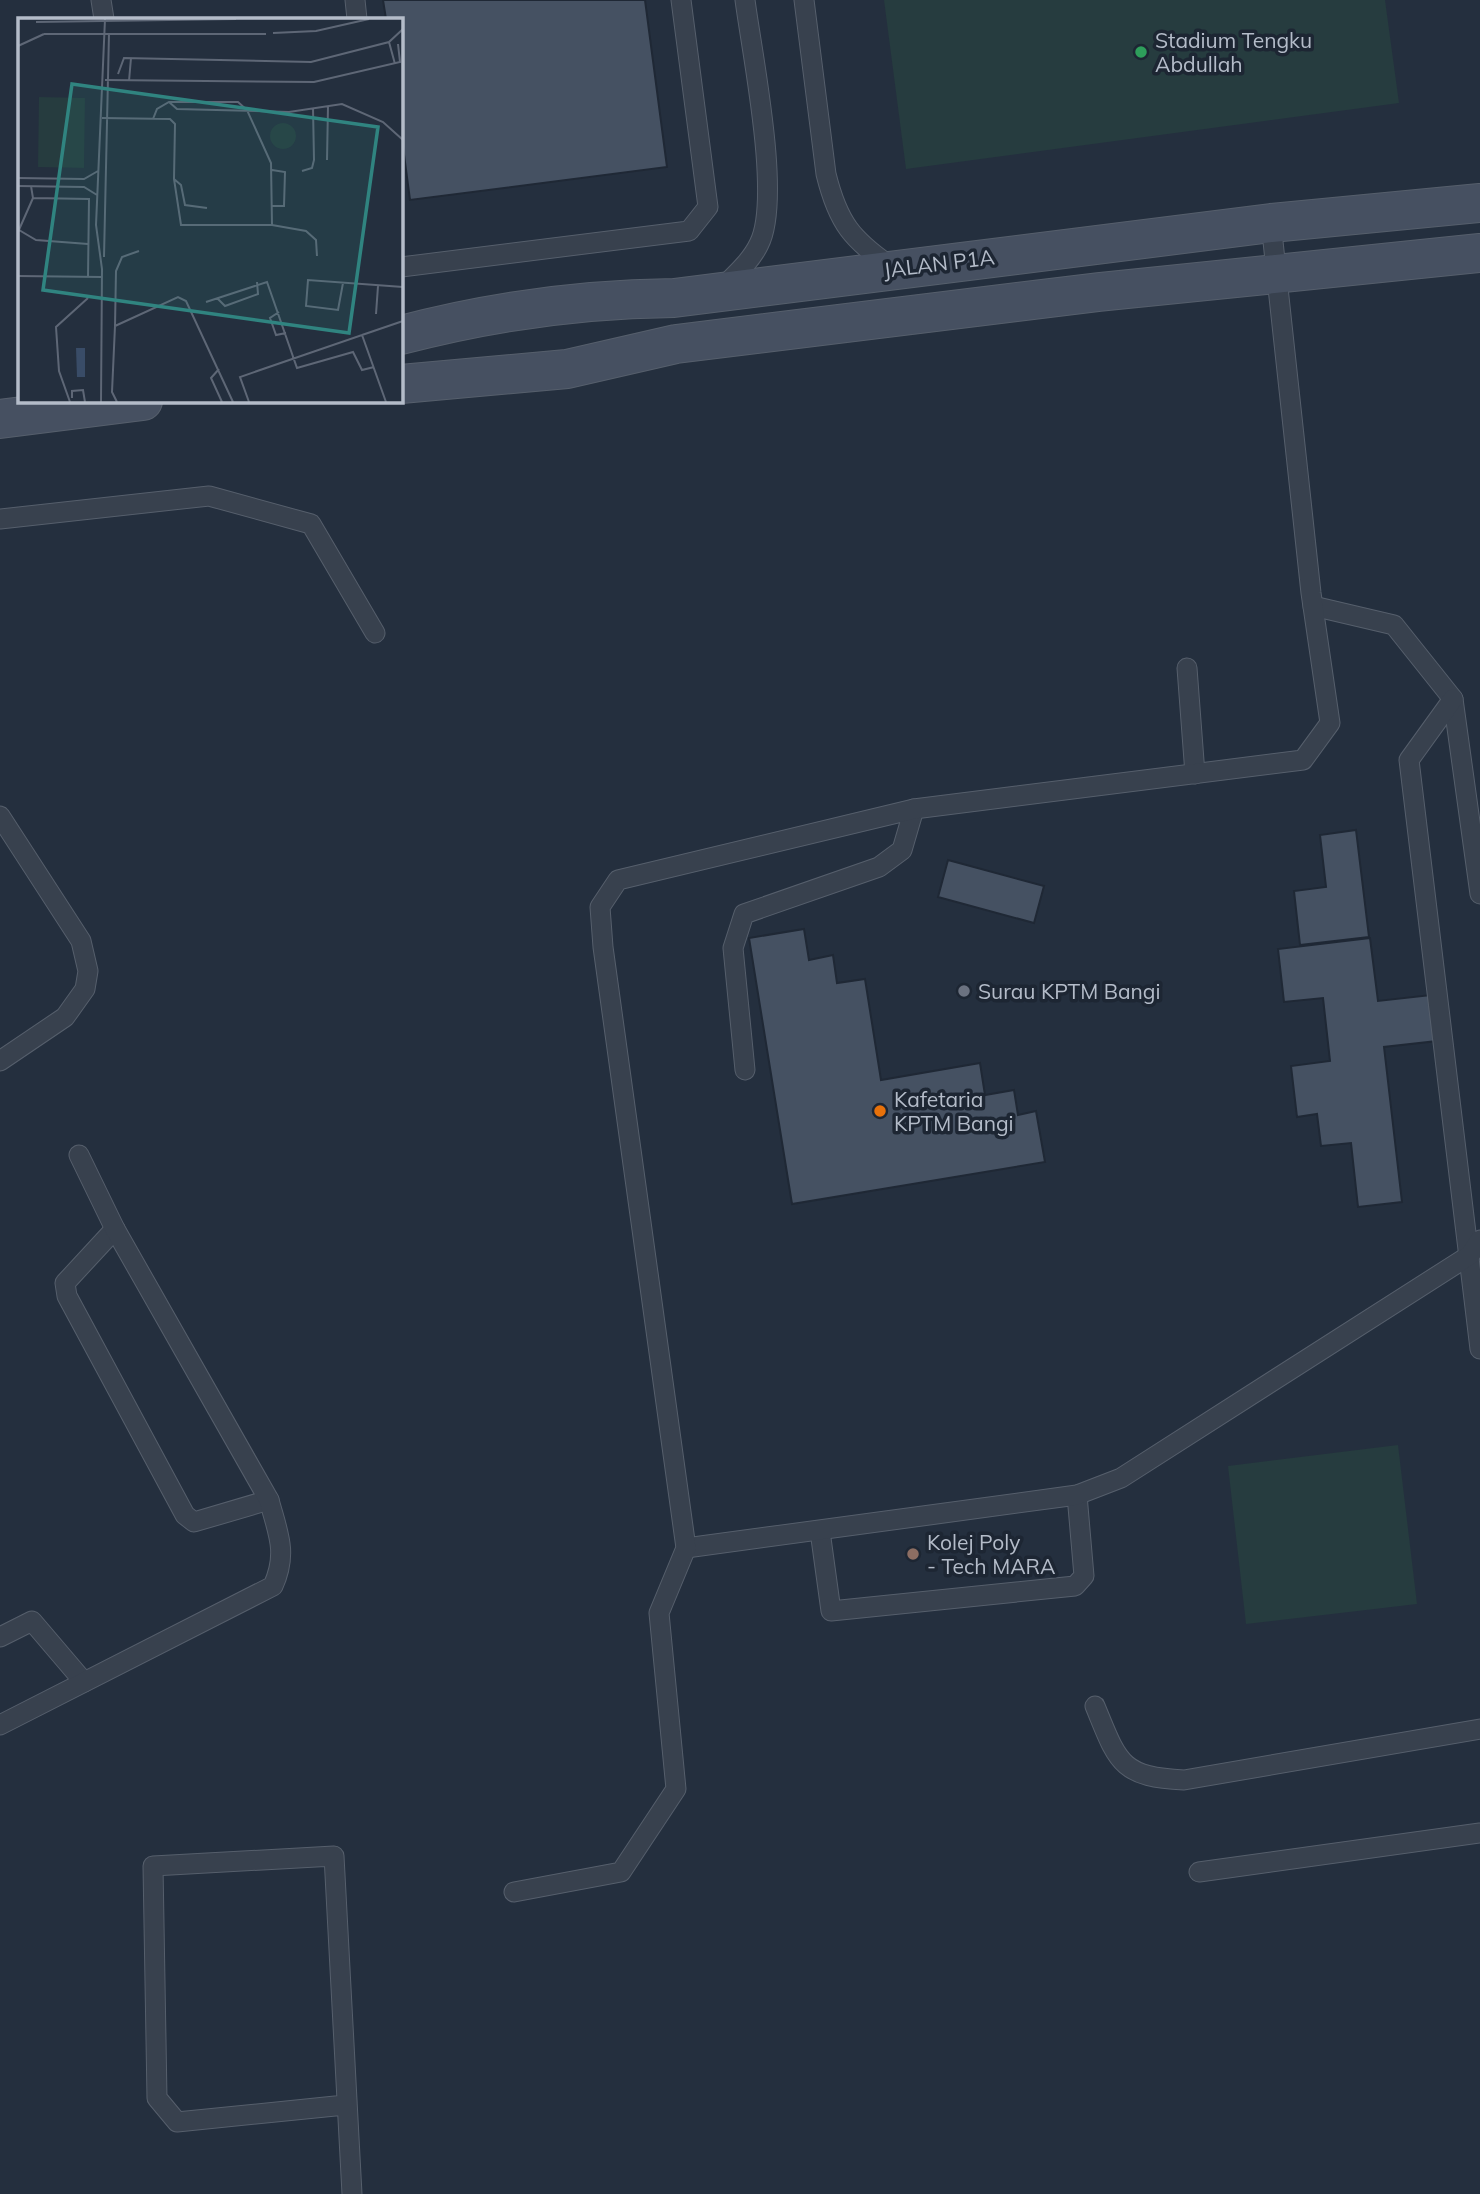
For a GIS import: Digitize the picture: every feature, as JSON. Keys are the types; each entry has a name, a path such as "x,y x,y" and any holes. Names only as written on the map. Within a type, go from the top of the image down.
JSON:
{"main road":[{"name":"JALAN P1A","path":"402,335 514,309 719,292 1271,223 1480,203"},
{"path":"402,384 567,369 676,344 1085,293 1480,254"},
{"path":"0,419 135,402"}],"lane":[{"path":"102,0 104,18"},
{"path":"355,0 357,18"},
{"path":"402,267 689,231 708,207 681,0"},
{"path":"719,292 744,267 760,243 768,215 769,183 745,0"},
{"path":"804,0 825,174 832,202 846,230 866,250 894,269"},
{"path":"514,1892 621,1872 676,1789 659,1613 686,1548 603,947 600,907 618,880 914,809 1303,760 1330,723 1313,606 1271,223"},
{"path":"0,519 209,496 311,524 375,633"},
{"path":"1313,606 1394,625 1453,699 1480,894"},
{"path":"1187,668 1195,774"},
{"path":"1453,699 1409,760 1475,1248 1480,1349"},
{"path":"746,1070 733,948 744,914 879,867 902,850 914,809"},
{"path":"0,816 81,941 88,971 81,996 65,1017 0,1060"},
{"path":"0,1725 273,1586 282,1566 282,1546 269,1500 115,1228 79,1155"},
{"path":"115,1228 65,1283 66,1296 186,1515 194,1522 269,1500"},
{"path":"686,1548 1077,1495 1121,1478 1475,1248"},
{"path":"820,1531 831,1611 1075,1586 1084,1576 1077,1495"},
{"path":"0,1637 32,1621 84,1682"},
{"path":"1095,1706 1111,1745 1130,1770 1151,1778 1184,1780 1480,1730"},
{"path":"1199,1872 1480,1833"},
{"path":"345,2105 177,2122 157,2098 153,1866 334,1856 345,2105 352,2194"}],"green space":[{"name":"Stadium Tengku Abdullah","path":"884,0 1385,0 1399,103 906,169"},
{"path":"1398,1445 1417,1604 1246,1624 1228,1466"}],"building":[{"path":"383,0 645,0 667,167 410,200 402,140 402,18 386,18"},
{"path":"1356,830 1369,937 1300,945 1294,891 1326,887 1320,835"},
{"path":"948,860 1044,886 1034,923 938,897"},
{"path":"804,929 809,960 833,955 837,983 865,979 881,1080 980,1063 985,1095 1014,1090 1018,1115 1036,1111 1045,1162 792,1204 749,938"},
{"path":"1370,938 1378,1001 1431,995 1437,1041 1384,1047 1402,1202 1358,1207 1351,1143 1321,1146 1317,1114 1297,1117 1291,1066 1330,1061 1323,998 1284,1002 1278,949"}],"place":[{"name":"Stadium Tengku Abdullah","path":"1141,52"},
{"name":"Surau KPTM Bangi","path":"964,991"},
{"name":"Kafetaria KPTM Bangi","path":"880,1111"},
{"name":"Kolej Poly - Tech MARA","path":"913,1554"}]}
